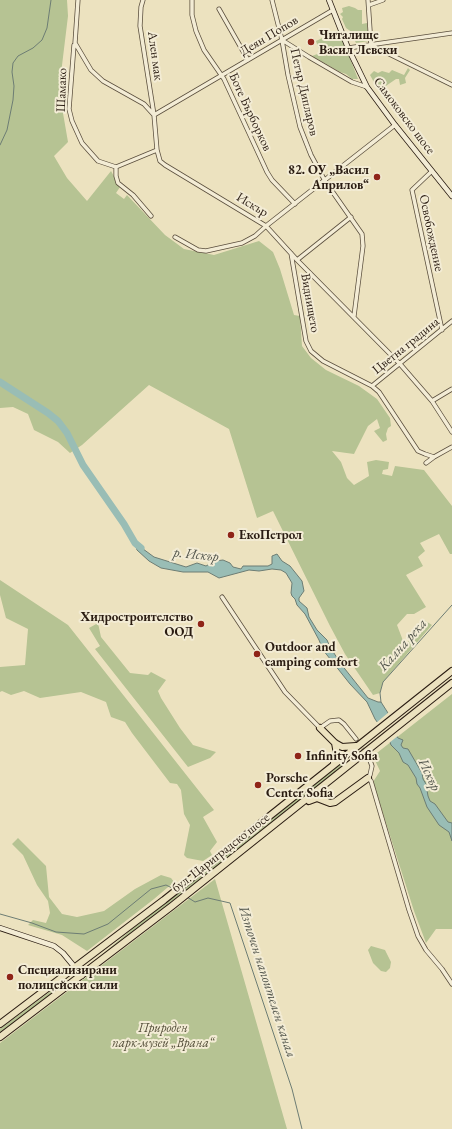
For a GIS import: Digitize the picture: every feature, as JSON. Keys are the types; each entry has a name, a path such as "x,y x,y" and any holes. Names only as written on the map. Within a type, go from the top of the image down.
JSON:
{"highway":[{"name":"бул. Цариградско шосе","path":"0,1024 164,900 334,765 356,743 370,736 452,671"},
{"name":"бул. Цариградско шосе","path":"0,1037 172,906 452,683"},
{"path":"320,728 335,743 345,748 356,743"},
{"path":"334,765 337,754 335,743"},
{"path":"324,800 324,790 337,775"},
{"path":"290,812 313,798 330,803 335,802 368,778"}],"main road":[{"name":"Самоковско шосе","path":"329,0 348,48 367,87 395,125 452,195"},
{"path":"0,928 54,946 64,953 82,976"}],"street":[{"path":"78,0 75,43 91,70 103,81 144,104 154,115"},
{"name":"Ален мак","path":"144,0 141,7 140,26 154,115"},
{"name":"Боте Бърборков","path":"192,0 192,15 196,31 204,50 222,75 267,172 272,180 295,204"},
{"name":"Петър Дипларов","path":"272,0 300,127 311,155 325,181 362,234 363,246 354,316"},
{"path":"368,0 371,45"},
{"path":"369,5 383,0"},
{"path":"219,9 248,60"},
{"name":"Деян Попов","path":"154,115 333,10"},
{"path":"348,48 452,33"},
{"path":"282,40 352,82 367,87"},
{"name":"Шамако","path":"75,43 69,109 72,121 82,143 91,154 98,161 116,167"},
{"path":"371,45 452,85"},
{"name":"Искър","path":"154,115 157,150 160,161 266,226 297,260 400,364 432,401 452,432"},
{"path":"175,237 198,250 211,250 242,243 255,236 395,125"},
{"path":"151,216 134,195 118,183 116,167 157,150"},
{"name":"Освобождение","path":"432,171 412,190 442,330"},
{"path":"297,260 351,217"},
{"name":"Виднището","path":"291,252 306,342 308,346 315,355 323,361 372,386 379,392 418,450 434,457"},
{"name":"Цветна градина","path":"372,386 452,321"},
{"path":"432,401 452,389"},
{"path":"426,463 452,447"},
{"path":"222,597 285,692 320,728 330,720 339,720 344,724 356,743"},
{"path":"369,758 372,766 368,778 371,781 418,936 452,984"}],"green space":[{"path":"0,0 67,0 68,16 59,90 68,142 54,156 67,178 87,201 111,171 120,187 116,193 124,199 127,195 165,235 184,249 214,255 259,241 273,252 280,269 294,315 300,316 302,346 311,358 326,370 359,386 377,399 390,418 391,426 388,428 386,434 387,440 383,442 374,431 380,428 377,419 368,426 354,454 332,451 341,462 347,478 354,485 369,476 367,462 376,460 389,462 388,469 383,470 382,474 392,476 395,466 424,470 452,506 452,554 450,554 439,534 420,543 425,551 418,557 423,566 406,575 426,607 414,614 407,614 397,625 405,646 424,620 432,625 383,682 380,693 373,695 345,654 273,511 257,518 229,429 149,385 82,445 70,453 58,442 34,430 28,414 13,407 0,408"},
{"path":"349,6 362,10 362,24 367,23 369,41 356,43 353,37 356,35 346,28 342,19 343,17 340,14 343,12 342,8"},
{"path":"339,30 358,79 352,79 346,74 312,56 320,53 316,41"},
{"path":"408,68 410,70 405,78 406,83 400,85 399,79 396,79 380,90 370,75 374,71 378,73 382,71 389,73 392,70 404,75"},
{"path":"0,580 68,625 214,810 203,817 217,842 210,851 212,855 203,861 187,858 184,855 190,825 184,814 181,790 177,784 170,783 125,722 111,717 106,702 81,692 40,698 24,691 11,695 2,691 0,692 0,667 25,665 28,629 6,618 0,595"},
{"path":"98,623 101,637 130,673 148,675 151,672 166,680 158,691 161,698 193,745 216,752 210,758 188,767 95,649 100,646 89,628"},
{"path":"452,694 452,929 436,929 426,943 414,911 373,782 380,771 373,756"},
{"path":"341,763 343,766 85,969 131,930"},
{"path":"18,838 46,866 49,897 62,914 77,917 104,911 135,889 161,875 171,878 174,882 87,951 62,935 28,925 33,920 46,923 50,913 48,901 37,885 23,855 12,844"},
{"name":"Природен парк-музей „Врана“","path":"215,879 287,1129 0,1129 0,1043"},
{"path":"371,946 385,950 391,962 390,968 386,972 381,971 373,963 368,950"},
{"path":"63,982 64,984 0,1034 0,1029"}],"water":[{"path":"135,543 154,557 186,567 197,563 206,566 215,561 223,560 230,563 233,567 241,569 243,566 268,566 272,564 272,556 277,554 282,561 290,566 302,581 304,591 299,598 299,601 307,608 309,617 317,630 327,640 341,664 368,698 381,702 388,713 391,728 398,738 403,740 401,745 403,748 408,749 422,773 430,801 435,804 448,822 452,823 452,841 449,832 439,825 427,807 416,778 408,765 403,762 399,753 391,745 388,737 375,719 367,702 350,684 323,650 305,614 297,605 292,596 292,583 286,573 281,570 272,569 259,571 249,570 219,578 208,572 183,572 161,568 149,561 137,550"}],"pier":[{"path":"389,712 393,727 399,735 389,743 376,723"}],"waterway":[{"path":"0,145 7,130 13,100 13,63 18,56 33,48 42,40 47,28 51,0"},
{"name":"р. Искър","path":"0,382 58,421 67,433 83,465 124,524 135,543 141,548"},
{"name":"Кална река","path":"381,702 380,693 383,682 452,605"},
{"name":"Източен напоителен канал","path":"0,914 32,923 56,932 84,934 108,924 151,889 166,885 174,889"},
{"name":"Източен напоителен канал","path":"187,897 195,902 208,898 230,903 292,1089 302,1129"}],"tunnel":[{"path":"356,739 369,758"}],"place":[{"name":"Читалище Васил Левски","path":"311,42"},
{"name":"82. ОУ „Васил Априлов“","path":"377,177"},
{"name":"ЕкоПетрол","path":"231,535"},
{"name":"Хидростроителство ООД","path":"201,624"},
{"name":"Outdoor and camping comfort","path":"257,654"},
{"name":"Infinity Sofia","path":"298,756"},
{"name":"Porsche Center Sofia","path":"258,785"},
{"name":"Специализирани полицейски сили","path":"10,977"}]}
